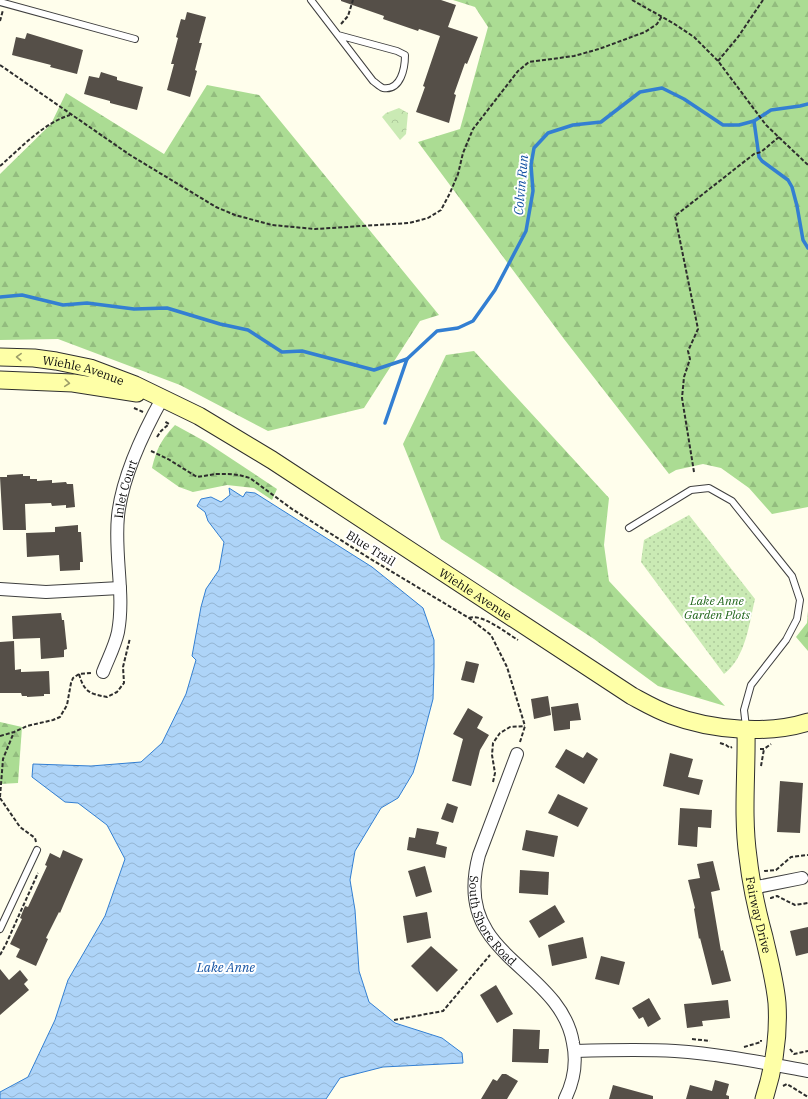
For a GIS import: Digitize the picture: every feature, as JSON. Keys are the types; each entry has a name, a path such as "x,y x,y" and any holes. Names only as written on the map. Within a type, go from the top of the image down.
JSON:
{"main road":[{"name":"Wiehle Avenue","path":"0,357 34,358 69,363 90,368 163,397 199,416 272,460 632,696 654,708 696,722 746,729 783,727 808,722"},
{"name":"Wiehle Avenue","path":"0,380 73,383 163,397"},
{"name":"Fairway Drive","path":"746,729 746,830 748,855 752,888 773,976 777,1003 777,1030 773,1065 764,1099"}],"street":[{"name":"Inlet Court","path":"103,672 118,632 120,588 117,540 118,517 122,495 129,471 152,416 163,397"},
{"path":"0,589 46,592 120,588"},
{"name":"South Shore Road","path":"517,754 479,855 475,869 475,901 479,916 496,944 557,1004 566,1018 572,1034 575,1051 574,1075 565,1099"},
{"path":"752,888 802,878"},
{"path":"575,1051 677,1051 721,1056 808,1071"}],"lane":[{"path":"311,0 373,80 382,88 392,88 398,83 405,63 405,55 337,33"},
{"path":"0,2 135,39"},
{"path":"629,528 691,490 709,488 732,502 792,576 800,600 797,619 786,640 751,685 744,710 746,729"},
{"path":"0,929 37,850"}],"path":[{"path":"337,33 348,16 353,0"},
{"path":"632,0 662,16 694,37 718,61 753,110 766,125 808,166"},
{"path":"718,61 738,37 763,0"},
{"path":"0,65 130,155 216,207 235,215 272,225 315,229 409,223 428,218 441,210 458,174 463,153 473,129 518,71 528,62 574,56 599,49 648,31 657,24 662,16"},
{"path":"0,166 44,128 57,119 70,114"},
{"path":"694,472 682,398 684,377 690,359 688,351 698,330 675,216 754,154 761,152 778,137"},
{"name":"Blue Trail","path":"151,451 168,459 197,477 222,474 239,475 250,478 292,509 369,558 469,618 491,635 507,668 525,726 517,754"},
{"path":"0,736 27,726 60,717 67,705 73,678 79,674"},
{"path":"14,732 3,759 0,798 20,827 35,838 37,850"},
{"path":"761,766 764,749"},
{"path":"0,754 3,759"},
{"path":"762,867 765,871 776,870 791,856 808,855"},
{"path":"0,955 40,867"},
{"path":"771,898 777,896 795,905 808,904"},
{"path":"394,1020 443,1011 490,955"},
{"path":"743,1047 761,1042 761,1036"},
{"path":"699,1039 714,1042"},
{"path":"782,1086 787,1084 808,1097"}],"green space":[{"path":"453,0 808,0 808,507 772,514 749,488 721,468 703,464 676,470 669,474 564,339 418,142 460,129 488,27 475,7"},
{"path":"207,85 259,95 439,315 420,321 364,408 268,431 180,385 58,339 0,340 0,174 51,124 66,93 164,154"},
{"path":"399,108 408,113 406,134 400,140 382,117 386,113"},
{"path":"474,351 609,498 604,545 609,581 725,706 658,686 594,639 441,539 403,444 446,355"},
{"path":"175,425 206,442 277,489 272,500 254,488 227,485 193,492 179,487 152,468 160,445"},
{"name":"Lake Anne Garden Plots","path":"689,515 755,599 746,640 737,659 724,674 641,562 644,540"},
{"path":"808,611 808,651 796,637 807,623"},
{"path":"0,722 22,727 18,783 0,784"}],"water":[{"name":"Lake Anne","path":"229,488 243,497 246,492 255,493 372,567 423,608 434,640 433,699 417,760 413,773 398,798 381,808 355,851 350,880 355,910 359,971 369,1002 395,1023 442,1038 462,1053 463,1063 383,1067 340,1078 326,1099 0,1099 0,1092 28,1077 55,1020 68,980 105,916 125,859 107,825 78,803 65,802 32,777 33,764 91,766 141,762 162,743 186,694 196,660 192,656 201,607 206,589 219,570 224,542 208,521 205,512 197,506 201,499 211,497 221,502 230,495"}],"building":[{"path":"341,0 441,0 456,5 448,27 478,37 467,64 465,63 454,94 456,95 449,123 416,112 440,36 419,29 418,31 383,19 384,16"},
{"path":"187,12 206,17 199,43 202,43 195,70 197,71 190,97 167,90 174,64 171,64 178,38 176,37 181,19 185,20"},
{"path":"27,33 83,50 77,74 50,67 51,65 12,55 16,37 25,39"},
{"path":"101,72 117,77 117,80 143,87 137,110 84,94 89,76 99,78"},
{"path":"23,474 23,476 30,476 30,479 37,479 37,481 52,480 52,483 66,482 67,484 73,484 75,507 66,508 66,505 52,506 51,503 25,504 26,530 3,530 0,477"},
{"path":"78,525 78,532 81,532 83,562 80,562 80,570 60,571 59,555 27,557 26,533 55,532 55,527"},
{"path":"61,613 62,620 64,620 67,649 64,650 64,657 41,659 40,638 13,639 12,616"},
{"path":"14,641 15,670 21,669 21,672 49,671 50,694 44,694 44,696 27,697 22,696 21,693 0,693 0,642"},
{"path":"466,661 479,664 474,683 461,680"},
{"path":"548,696 551,715 534,719 531,699"},
{"path":"578,703 581,720 570,721 570,729 554,731 551,707"},
{"path":"468,708 483,717 477,728 489,735 480,750 471,786 452,781 463,739 453,734"},
{"path":"566,749 583,758 587,752 598,759 584,784 555,767"},
{"path":"670,753 693,759 688,777 703,780 699,795 663,786"},
{"path":"780,781 803,783 800,833 777,832"},
{"path":"558,794 588,808 578,827 548,813"},
{"path":"447,803 458,807 453,823 441,819"},
{"path":"680,808 712,810 711,828 698,827 697,847 678,845"},
{"path":"417,828 439,832 436,844 447,847 445,858 407,850 409,837 415,838"},
{"path":"526,830 558,836 554,857 522,850"},
{"path":"63,850 83,859 60,913 59,912 46,938 48,939 36,966 16,957 20,949 10,944 22,919 20,918 25,906 28,907 47,866 45,865 50,853 60,858"},
{"path":"713,861 720,890 711,892 721,951 723,950 731,981 712,985 700,938 699,939 695,908 688,880 700,878 697,864"},
{"path":"425,866 432,892 416,897 408,871"},
{"path":"520,870 549,872 548,895 519,893"},
{"path":"555,905 565,922 539,938 529,921"},
{"path":"427,912 431,938 407,943 403,916"},
{"path":"808,927 808,953 796,956 790,931"},
{"path":"583,937 587,958 552,966 548,945"},
{"path":"431,946 458,970 437,992 411,966"},
{"path":"601,956 625,962 619,985 595,979"},
{"path":"0,969 9,980 20,970 28,980 24,984 29,990 0,1015"},
{"path":"496,985 513,1014 497,1023 480,995"},
{"path":"649,998 661,1019 648,1027 643,1017 639,1019 632,1008"},
{"path":"728,1000 730,1018 702,1021 703,1026 687,1028 684,1004"},
{"path":"513,1029 540,1030 539,1049 549,1049 548,1063 512,1062"},
{"path":"502,1074 506,1074 518,1081 507,1099 481,1099 493,1079 497,1081"},
{"path":"715,1080 729,1084 726,1095 729,1096 729,1099 686,1099 690,1085 712,1091"},
{"path":"613,1085 653,1096 653,1099 609,1099"}],"waterway":[{"name":"Colvin Run","path":"385,423 407,359 437,331 458,328 473,321 495,290 526,231 533,191 531,165 534,148 548,133 573,125 601,122 640,92 662,88 684,99 723,125 739,125 754,121 771,110 808,104"},
{"path":"754,121 759,157 762,161 788,180 792,187 803,240 808,248"},
{"path":"0,297 22,295 63,305 87,303 134,309 167,308 220,324 248,330 282,352 302,351 374,370 407,359"}]}
